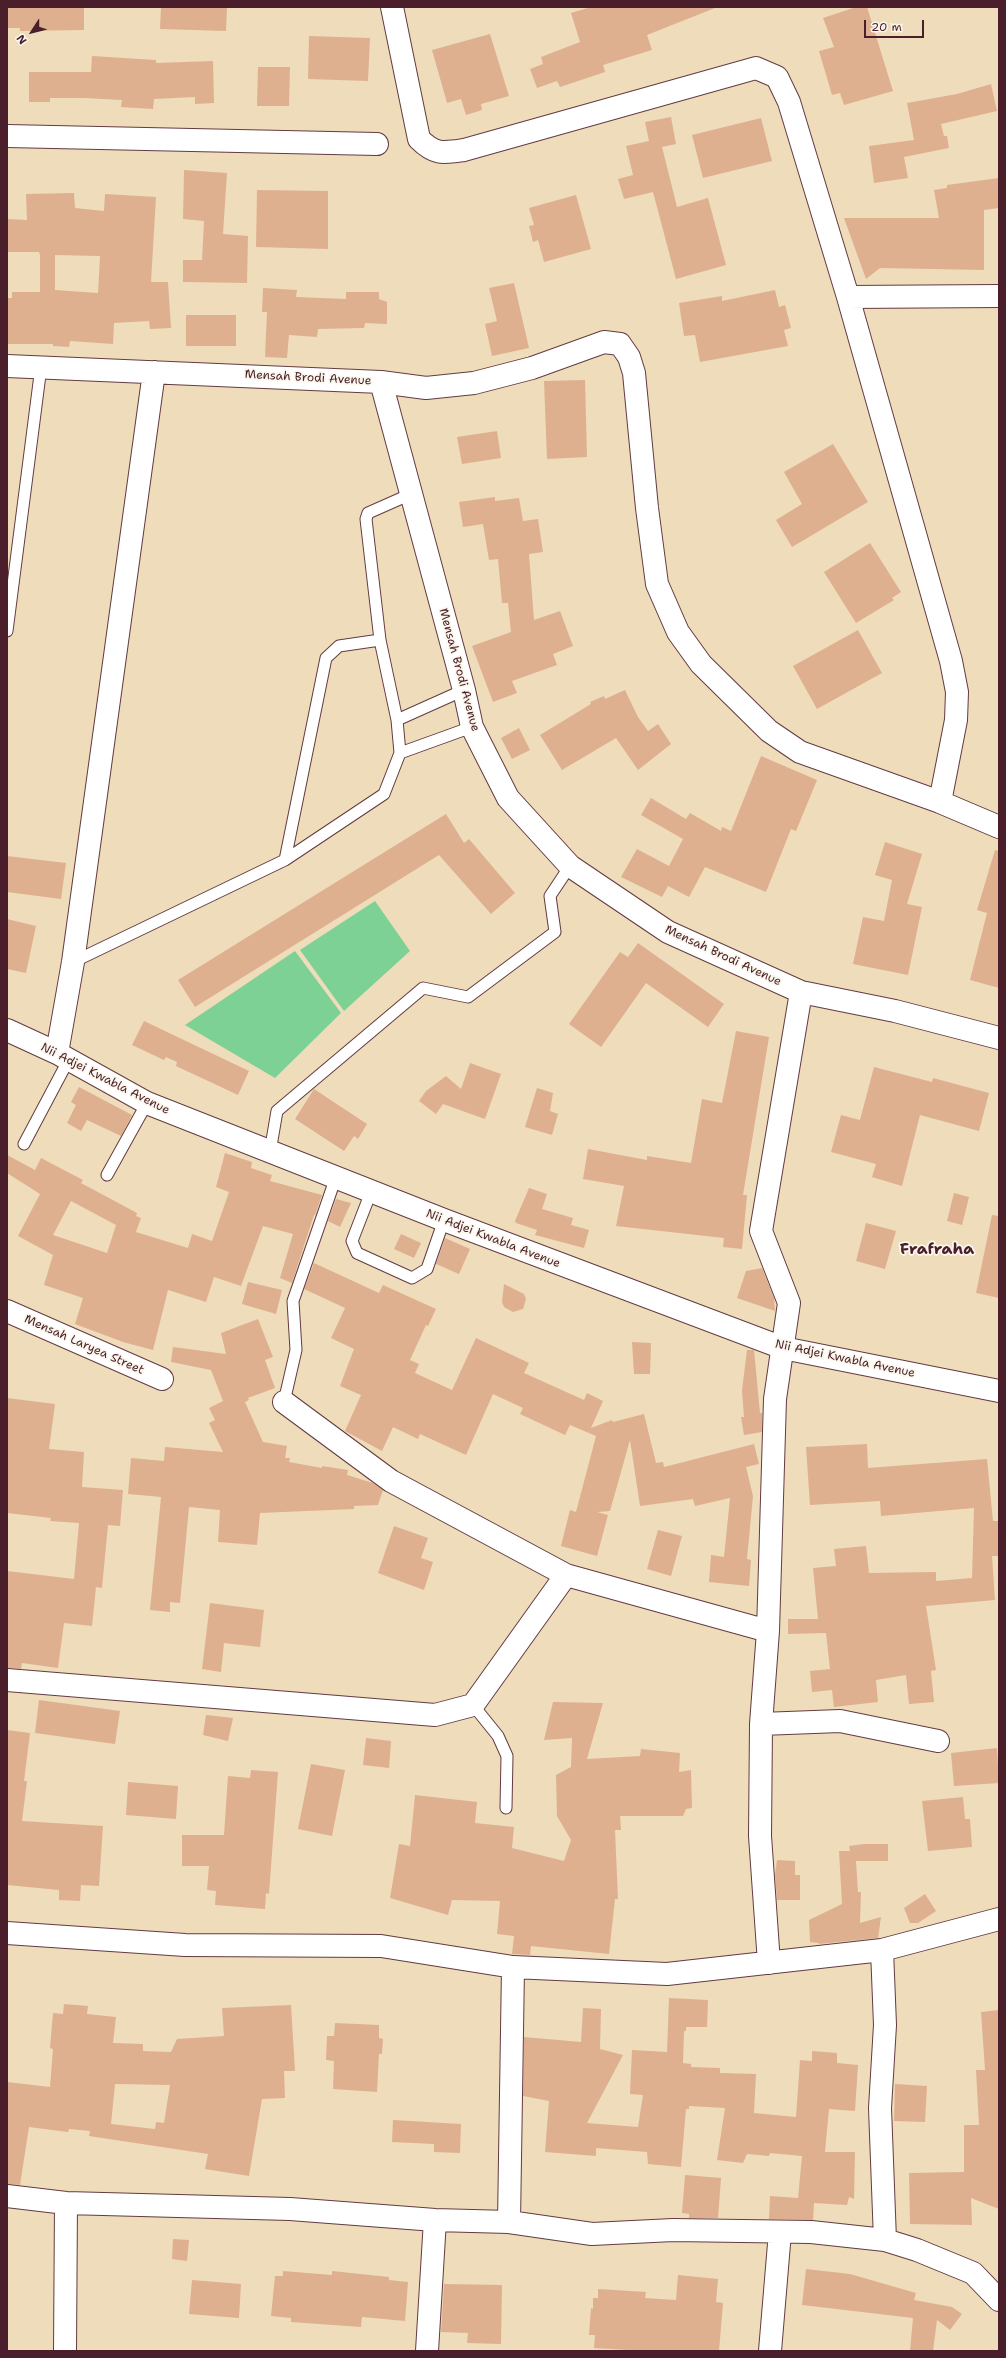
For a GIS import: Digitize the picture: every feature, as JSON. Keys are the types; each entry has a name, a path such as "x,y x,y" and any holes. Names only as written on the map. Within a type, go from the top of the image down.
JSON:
{"street":[{"path":"392,7 419,138 429,149 443,153 464,150 756,68 777,77 789,102 848,297 951,661 957,692 956,720 940,802"},
{"path":"7,136 376,144"},
{"path":"848,297 999,296"},
{"path":"381,382 426,388 474,383 532,368 604,342 620,344 629,357 634,372 646,508 657,584 678,632 701,664 769,731 800,752 940,802 999,827"},
{"name":"Mensah Brodi Avenue","path":"7,366 381,382 464,690 472,727 508,798 570,866 668,932 801,992 895,1011 999,1038"},
{"path":"63,1056 72,962 154,372"},
{"path":"769,1963 760,1836 761,1724 768,1631 775,1399 789,1303 761,1231 801,992"},
{"name":"Nii Adjei Kwabla Avenue","path":"7,1030 63,1056 148,1103 371,1192 783,1348 999,1391"},
{"name":"Mensah Laryea Street","path":"7,1311 162,1379"},
{"path":"284,1402 391,1481 566,1575 768,1631"},
{"path":"7,1680 435,1715 473,1705 566,1575"},
{"path":"761,1724 840,1721 938,1741"},
{"path":"7,1933 185,1945 381,1946 513,1967 667,1974 882,1950 999,1919"},
{"path":"882,1950 885,2025 880,2108 885,2240"},
{"path":"509,2222 513,1967"},
{"path":"7,2196 66,2203 290,2209 435,2220 509,2222 592,2234 673,2230 811,2232 885,2240 917,2250 973,2273 999,2300"},
{"path":"65,2351 66,2203"},
{"path":"427,2351 435,2220"},
{"path":"770,2351 780,2232"}],"lane":[{"path":"7,631 41,367"},
{"path":"72,962 285,860 384,794 400,753 397,720 380,640 366,519 368,513 374,509 411,494"},
{"path":"285,860 326,658 339,646 380,640"},
{"path":"397,720 464,690"},
{"path":"400,753 472,727"},
{"path":"270,1152 276,1111 422,988 468,997 555,932 550,896 570,866"},
{"path":"24,1144 63,1056"},
{"path":"107,1175 148,1103"},
{"path":"284,1402 296,1350 294,1301 336,1177"},
{"path":"371,1192 352,1241 357,1253 412,1278 427,1269 444,1220"},
{"path":"473,1705 498,1736 507,1756 506,1808"}],"green space":[{"path":"375,901 410,951 344,1011 300,950"},
{"path":"295,951 341,1013 275,1078 185,1025"}],"building":[{"path":"7,7 84,7 84,30 20,31 20,28 7,28"},
{"path":"161,7 227,7 226,31 160,29"},
{"path":"591,7 715,8 647,35 652,50 603,65 605,72 560,87 557,81 537,88 530,69 543,64 541,57 580,42 571,13"},
{"path":"856,7 867,7 893,91 844,105 840,93 832,95 819,51 834,47 823,18"},
{"path":"490,34 509,96 481,104 482,110 466,115 461,99 447,103 432,50"},
{"path":"309,36 370,38 368,81 308,79"},
{"path":"92,56 156,60 156,63 213,61 214,103 195,104 195,97 154,99 153,109 121,107 122,100 50,98 50,102 29,102 29,72 91,72"},
{"path":"258,67 290,67 289,106 257,106"},
{"path":"991,84 997,111 941,124 944,136 947,136 949,148 904,157 908,178 874,183 869,146 914,140 907,103 957,94"},
{"path":"671,117 676,144 662,147 677,207 708,198 726,265 676,279 653,192 624,199 618,179 633,175 626,146 649,141 645,122"},
{"path":"761,118 772,161 703,178 692,135"},
{"path":"184,170 227,173 223,234 248,236 247,283 183,282 183,260 202,260 204,221 183,219"},
{"path":"999,178 999,208 984,210 984,270 880,268 866,279 844,218 939,218 934,190 947,188 947,185"},
{"path":"257,190 328,191 328,249 256,247"},
{"path":"74,193 75,208 104,211 105,194 156,197 151,282 168,282 171,328 150,329 149,321 114,323 113,344 70,341 69,347 53,346 53,344 7,344 7,298 12,298 12,292 40,292 39,252 7,252 7,219 27,220 26,194","holes":["55,255 100,256 98,293 55,290"]},
{"path":"576,195 591,249 544,262 538,240 533,242 529,226 534,225 529,208"},
{"path":"514,283 529,348 492,356 485,324 497,321 489,288"},
{"path":"263,288 297,290 296,297 346,299 346,292 379,292 379,299 387,302 387,324 365,323 364,328 318,329 317,337 289,335 287,358 265,357 267,312 262,312"},
{"path":"775,290 779,307 785,305 791,328 784,330 788,346 700,362 695,335 684,336 679,303 722,296 722,301"},
{"path":"186,315 236,315 236,346 186,346"},
{"path":"585,380 587,457 547,459 544,381"},
{"path":"497,431 501,458 462,464 457,437"},
{"path":"833,444 868,502 792,547 776,520 802,504 784,472"},
{"path":"495,497 495,501 519,498 523,521 538,519 543,552 529,554 534,620 560,611 573,646 553,654 557,665 512,681 517,693 493,702 472,646 511,632 508,603 502,603 498,559 489,560 483,524 463,527 459,502"},
{"path":"870,543 901,592 892,598 894,600 856,623 824,572"},
{"path":"858,630 882,673 817,709 793,666"},
{"path":"625,690 638,717 648,731 658,724 671,744 638,770 616,738 562,770 540,735 591,704 590,702 604,696 605,699"},
{"path":"519,728 530,750 512,759 501,738"},
{"path":"761,756 817,780 796,831 791,829 766,892 705,867 689,897 668,886 662,897 621,877 637,849 669,866 683,839 641,815 651,798 686,819 690,813 721,831 722,827 731,831"},
{"path":"446,814 464,843 469,839 515,893 491,914 439,855 195,1007 178,980"},
{"path":"885,842 922,854 907,904 922,907 908,975 853,964 863,917 884,921 892,880 875,875"},
{"path":"995,850 999,851 999,988 970,980 987,913 977,910"},
{"path":"7,856 66,863 61,899 7,892"},
{"path":"7,919 36,926 26,973 7,969"},
{"path":"638,943 724,1004 708,1027 646,983 601,1047 569,1024 620,952 628,957"},
{"path":"144,1021 249,1071 238,1095 176,1066 177,1062 166,1057 164,1060 132,1045"},
{"path":"736,1031 769,1037 743,1195 747,1195 742,1249 723,1247 724,1238 616,1226 624,1186 583,1179 588,1149 647,1160 647,1156 691,1163 702,1099 722,1103"},
{"path":"470,1063 501,1074 485,1119 443,1104 436,1114 419,1101 426,1091 446,1076 461,1089"},
{"path":"874,1067 932,1082 933,1078 989,1093 979,1131 920,1115 902,1186 872,1177 876,1164 831,1152 841,1115 860,1120"},
{"path":"79,1087 132,1115 121,1136 87,1120 81,1131 67,1123 76,1105 71,1102"},
{"path":"537,1088 553,1093 550,1111 558,1114 552,1135 525,1127"},
{"path":"314,1089 367,1124 358,1139 354,1136 344,1151 295,1119"},
{"path":"225,1153 252,1162 251,1168 272,1175 270,1181 322,1195 292,1283 280,1278 293,1234 263,1226 241,1286 214,1277 206,1302 168,1290 153,1350 123,1342 75,1324 83,1298 44,1285 53,1255 18,1236 40,1194 7,1173 7,1155 35,1170 41,1158 83,1180 81,1183 137,1213 136,1216 141,1218 136,1232 188,1248 192,1234 212,1241 229,1192 216,1187","holes":["71,1201 116,1225 107,1253 53,1235"]},
{"path":"529,1188 547,1194 542,1209 573,1218 571,1225 589,1230 584,1248 535,1235 537,1230 516,1223 515,1221"},
{"path":"954,1193 969,1197 962,1225 947,1221"},
{"path":"336,1199 351,1203 340,1227 328,1221"},
{"path":"992,1215 999,1216 999,1298 976,1293"},
{"path":"866,1223 896,1231 885,1269 856,1261"},
{"path":"401,1234 421,1243 414,1258 394,1249"},
{"path":"445,1238 470,1249 459,1274 436,1264"},
{"path":"314,1263 379,1293 383,1285 436,1309 428,1326 426,1325 410,1360 419,1364 415,1373 452,1390 476,1338 529,1363 524,1373 584,1400 587,1393 603,1401 591,1428 612,1420 613,1422 644,1414 656,1463 663,1462 664,1467 754,1444 759,1464 746,1467 753,1496 747,1559 751,1560 749,1586 709,1582 711,1555 724,1557 730,1498 695,1506 693,1499 640,1506 630,1440 610,1511 597,1512 608,1515 597,1556 561,1546 570,1510 576,1512 596,1436 570,1425 565,1435 520,1414 523,1408 493,1394 466,1455 420,1434 418,1439 393,1427 382,1451 345,1431 361,1395 340,1386 354,1349 331,1338 345,1308 304,1289"},
{"path":"762,1268 774,1298 775,1311 737,1298 746,1271"},
{"path":"248,1282 282,1290 276,1314 242,1304"},
{"path":"504,1284 524,1294 526,1299 523,1309 513,1312 504,1307 502,1302"},
{"path":"258,1319 273,1357 265,1360 275,1388 248,1398 249,1400 245,1402 263,1442 287,1446 285,1458 290,1458 289,1462 322,1468 322,1466 348,1470 347,1475 373,1483 383,1490 378,1505 354,1506 354,1509 260,1513 257,1545 218,1542 220,1510 189,1507 180,1603 170,1602 170,1612 150,1610 161,1497 128,1494 131,1458 164,1461 165,1447 223,1452 209,1423 215,1420 209,1408 223,1401 211,1370 171,1362 173,1347 226,1354 221,1333"},
{"path":"632,1342 651,1343 650,1374 634,1374"},
{"path":"747,1350 754,1350 760,1413 762,1413 762,1432 744,1435 741,1417 744,1417 742,1390"},
{"path":"7,1398 55,1404 49,1449 84,1452 82,1487 123,1490 120,1526 108,1525 102,1588 96,1587 92,1626 64,1623 58,1668 22,1663 21,1669 7,1668 7,1571 74,1579 79,1523 50,1521 51,1518 7,1513"},
{"path":"867,1444 868,1468 987,1459 993,1521 999,1521 999,1556 992,1556 995,1600 926,1606 936,1670 931,1671 934,1702 909,1704 906,1675 876,1680 878,1702 834,1707 832,1690 812,1692 810,1671 830,1669 826,1633 788,1634 788,1619 818,1619 813,1568 836,1566 834,1549 866,1546 869,1573 936,1572 936,1581 972,1578 974,1508 881,1516 880,1501 810,1505 806,1447"},
{"path":"394,1526 428,1538 421,1558 433,1562 424,1590 378,1573"},
{"path":"658,1530 682,1536 671,1576 647,1569"},
{"path":"210,1603 264,1610 260,1647 224,1643 221,1672 202,1669"},
{"path":"39,1700 120,1711 115,1744 35,1733"},
{"path":"553,1702 603,1703 587,1759 640,1756 641,1749 680,1753 679,1772 691,1770 692,1808 686,1809 683,1816 620,1816 621,1830 615,1830 618,1899 615,1899 609,1954 531,1946 530,1955 512,1954 514,1936 497,1934 500,1901 452,1900 448,1915 390,1898 399,1844 410,1846 415,1795 477,1802 475,1823 514,1827 512,1848 564,1861 571,1840 557,1816 556,1775 571,1767 572,1738 544,1740"},
{"path":"206,1715 233,1718 228,1741 203,1735"},
{"path":"7,1730 30,1733 24,1781 27,1781 22,1821 103,1826 99,1886 81,1885 80,1901 59,1900 59,1890 7,1885"},
{"path":"366,1738 391,1741 389,1768 363,1765"},
{"path":"997,1748 999,1783 954,1786 951,1753"},
{"path":"311,1764 345,1770 332,1836 298,1829"},
{"path":"251,1770 278,1772 269,1894 266,1893 265,1909 215,1905 216,1891 207,1890 209,1866 182,1866 182,1835 224,1835 228,1776 250,1778"},
{"path":"128,1782 178,1786 176,1819 126,1815"},
{"path":"963,1797 965,1819 970,1819 972,1847 928,1851 922,1801"},
{"path":"864,1844 888,1844 888,1861 856,1861 858,1892 861,1892 860,1923 881,1917 878,1938 819,1944 810,1942 809,1920 842,1904 839,1851 850,1851 849,1846"},
{"path":"777,1860 795,1861 795,1875 800,1875 800,1900 777,1900 775,1875"},
{"path":"925,1894 936,1911 918,1923 910,1923 904,1908"},
{"path":"669,1998 708,2000 707,2027 686,2027 686,2031 684,2031 683,2063 691,2064 691,2067 720,2068 720,2073 756,2074 754,2113 796,2117 800,2060 812,2061 812,2051 837,2053 837,2063 858,2065 855,2111 829,2109 825,2152 855,2152 854,2199 849,2197 847,2205 814,2203 813,2220 769,2219 770,2196 798,2198 802,2156 770,2153 769,2156 747,2154 743,2163 717,2160 725,2108 689,2106 689,2109 686,2109 681,2167 648,2164 647,2152 596,2148 596,2156 545,2152 549,2101 523,2096 524,2037 581,2042 583,2008 601,2009 600,2049 623,2055 587,2123 638,2127 643,2095 630,2094 632,2050 667,2052"},
{"path":"64,2004 88,2006 87,2014 116,2017 113,2043 143,2044 143,2051 171,2052 177,2039 224,2036 222,2008 291,2005 295,2071 284,2071 285,2098 262,2099 249,2176 205,2169 208,2154 89,2136 90,2131 69,2129 68,2132 29,2127 20,2185 7,2184 7,2082 50,2087 53,2049 50,2048 53,2013 63,2014","holes":["115,2084 170,2085 164,2123 156,2122 155,2129 111,2124"]},
{"path":"999,2010 999,2209 971,2198 972,2225 910,2224 909,2173 964,2172 964,2125 979,2125 976,2070 985,2070 981,2012"},
{"path":"335,2023 379,2025 379,2038 383,2039 382,2054 379,2054 377,2092 333,2089 334,2061 326,2060 327,2036 334,2036"},
{"path":"895,2084 927,2086 925,2122 894,2121"},
{"path":"393,2120 461,2124 460,2153 434,2152 434,2144 392,2142"},
{"path":"685,2175 721,2178 718,2218 689,2218 689,2214 682,2213"},
{"path":"173,2239 189,2240 187,2261 172,2259"},
{"path":"806,2269 850,2274 916,2293 914,2300 952,2307 962,2314 950,2330 937,2320 933,2351 910,2351 913,2318 802,2305"},
{"path":"283,2271 332,2275 332,2271 389,2277 389,2280 408,2282 405,2321 362,2317 361,2327 291,2322 291,2318 271,2316 275,2276 283,2276"},
{"path":"678,2275 718,2279 716,2302 723,2303 719,2351 644,2351 594,2348 595,2335 589,2335 591,2308 593,2309 593,2298 598,2298 598,2289 646,2292 645,2298 676,2300"},
{"path":"192,2280 241,2284 239,2318 189,2314"},
{"path":"444,2284 502,2285 501,2344 467,2343 468,2333 441,2332"}],"district":[{"name":"Frafraha","path":"937,1250"}]}
